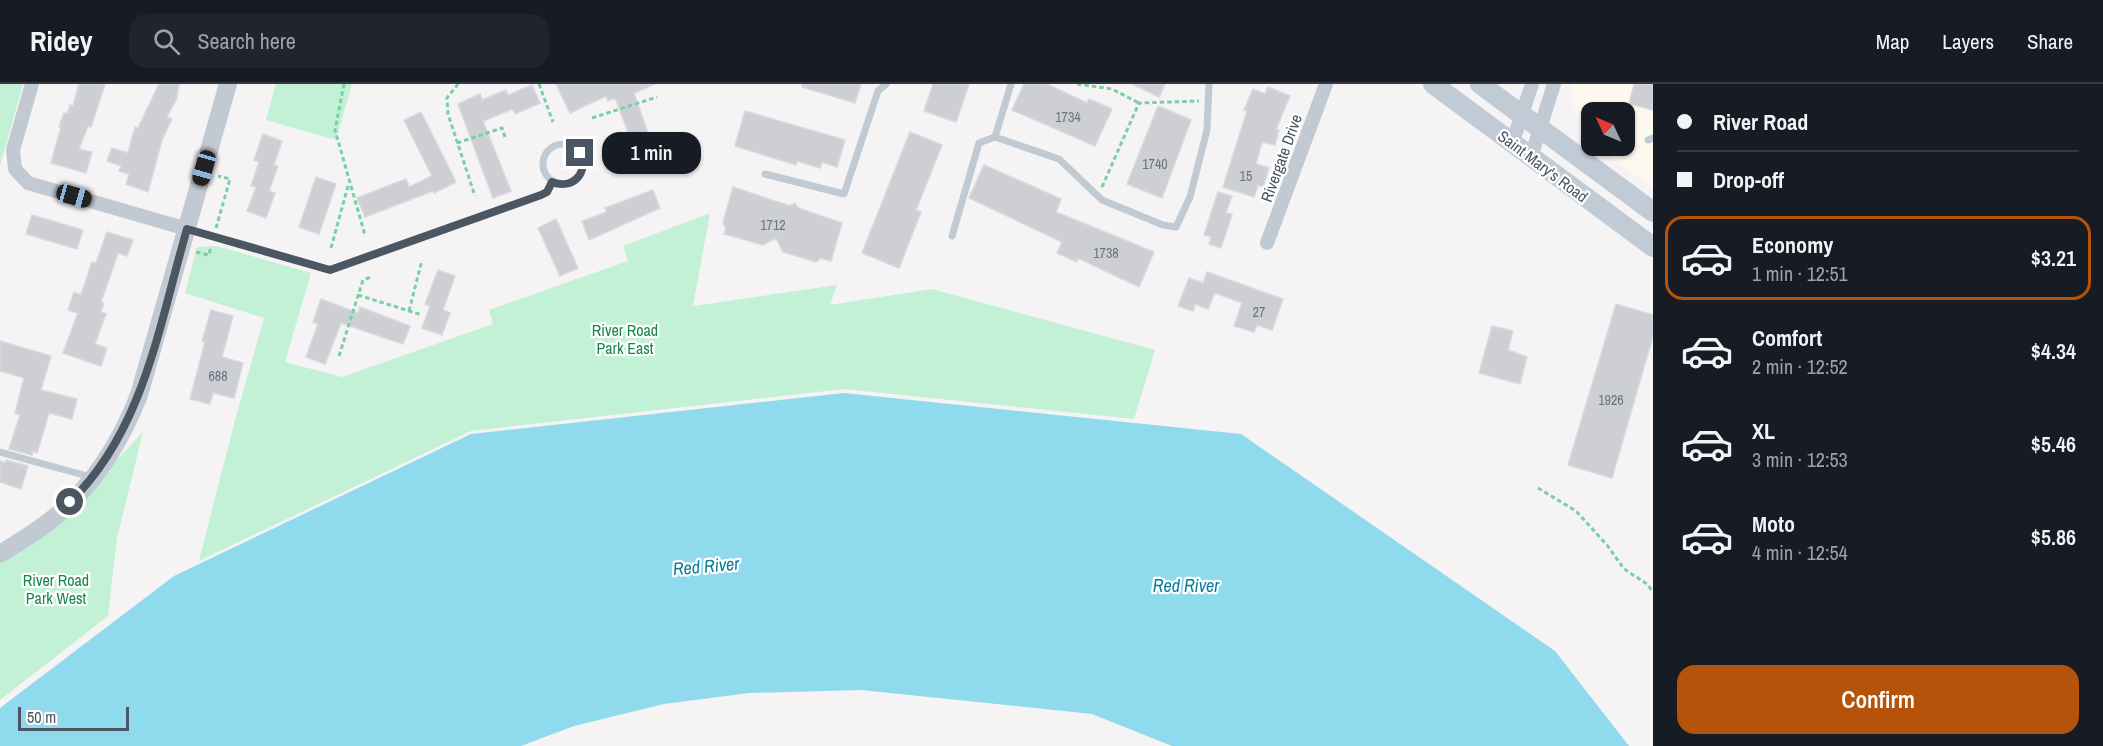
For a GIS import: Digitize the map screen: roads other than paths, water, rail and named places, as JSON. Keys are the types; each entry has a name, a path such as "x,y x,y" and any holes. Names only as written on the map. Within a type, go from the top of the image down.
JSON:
{"main road":[{"name":"Saint Mary's Road","path":"1433,84 1653,247"},
{"name":"Saint Mary's Road","path":"1480,84 1653,212"}],"street":[{"path":"32,84 13,150 15,169 28,183 187,229"},
{"path":"0,554 57,516 108,459 126,427 139,395 228,84"},
{"name":"Rivergate Drive","path":"1267,243 1326,84"},
{"path":"1512,144 1532,84"},
{"path":"1531,157 1554,84"}],"lane":[{"path":"765,174 844,194 878,91 886,84"},
{"path":"995,137 1011,84"},
{"path":"952,237 979,143 995,137 1059,159 1096,196 1163,225 1176,226 1190,197 1208,130 1206,101 1209,84"},
{"path":"563,144 576,148 583,159 584,166 578,178 566,185 552,182 544,172 546,153 550,148 563,144"},
{"path":"187,229 330,270 541,195 547,192 552,182"},
{"path":"0,452 93,477"}],"water":[{"name":"Red River","path":"844,393 1241,434 1555,651 1629,746 1172,746 1092,714 861,690 749,693 664,704 574,726 521,746 0,746 0,708 174,576 471,434"}],"park label":[{"name":"River Road Park East","path":"625,339"},
{"name":"River Road Park West","path":"56,589"}]}
